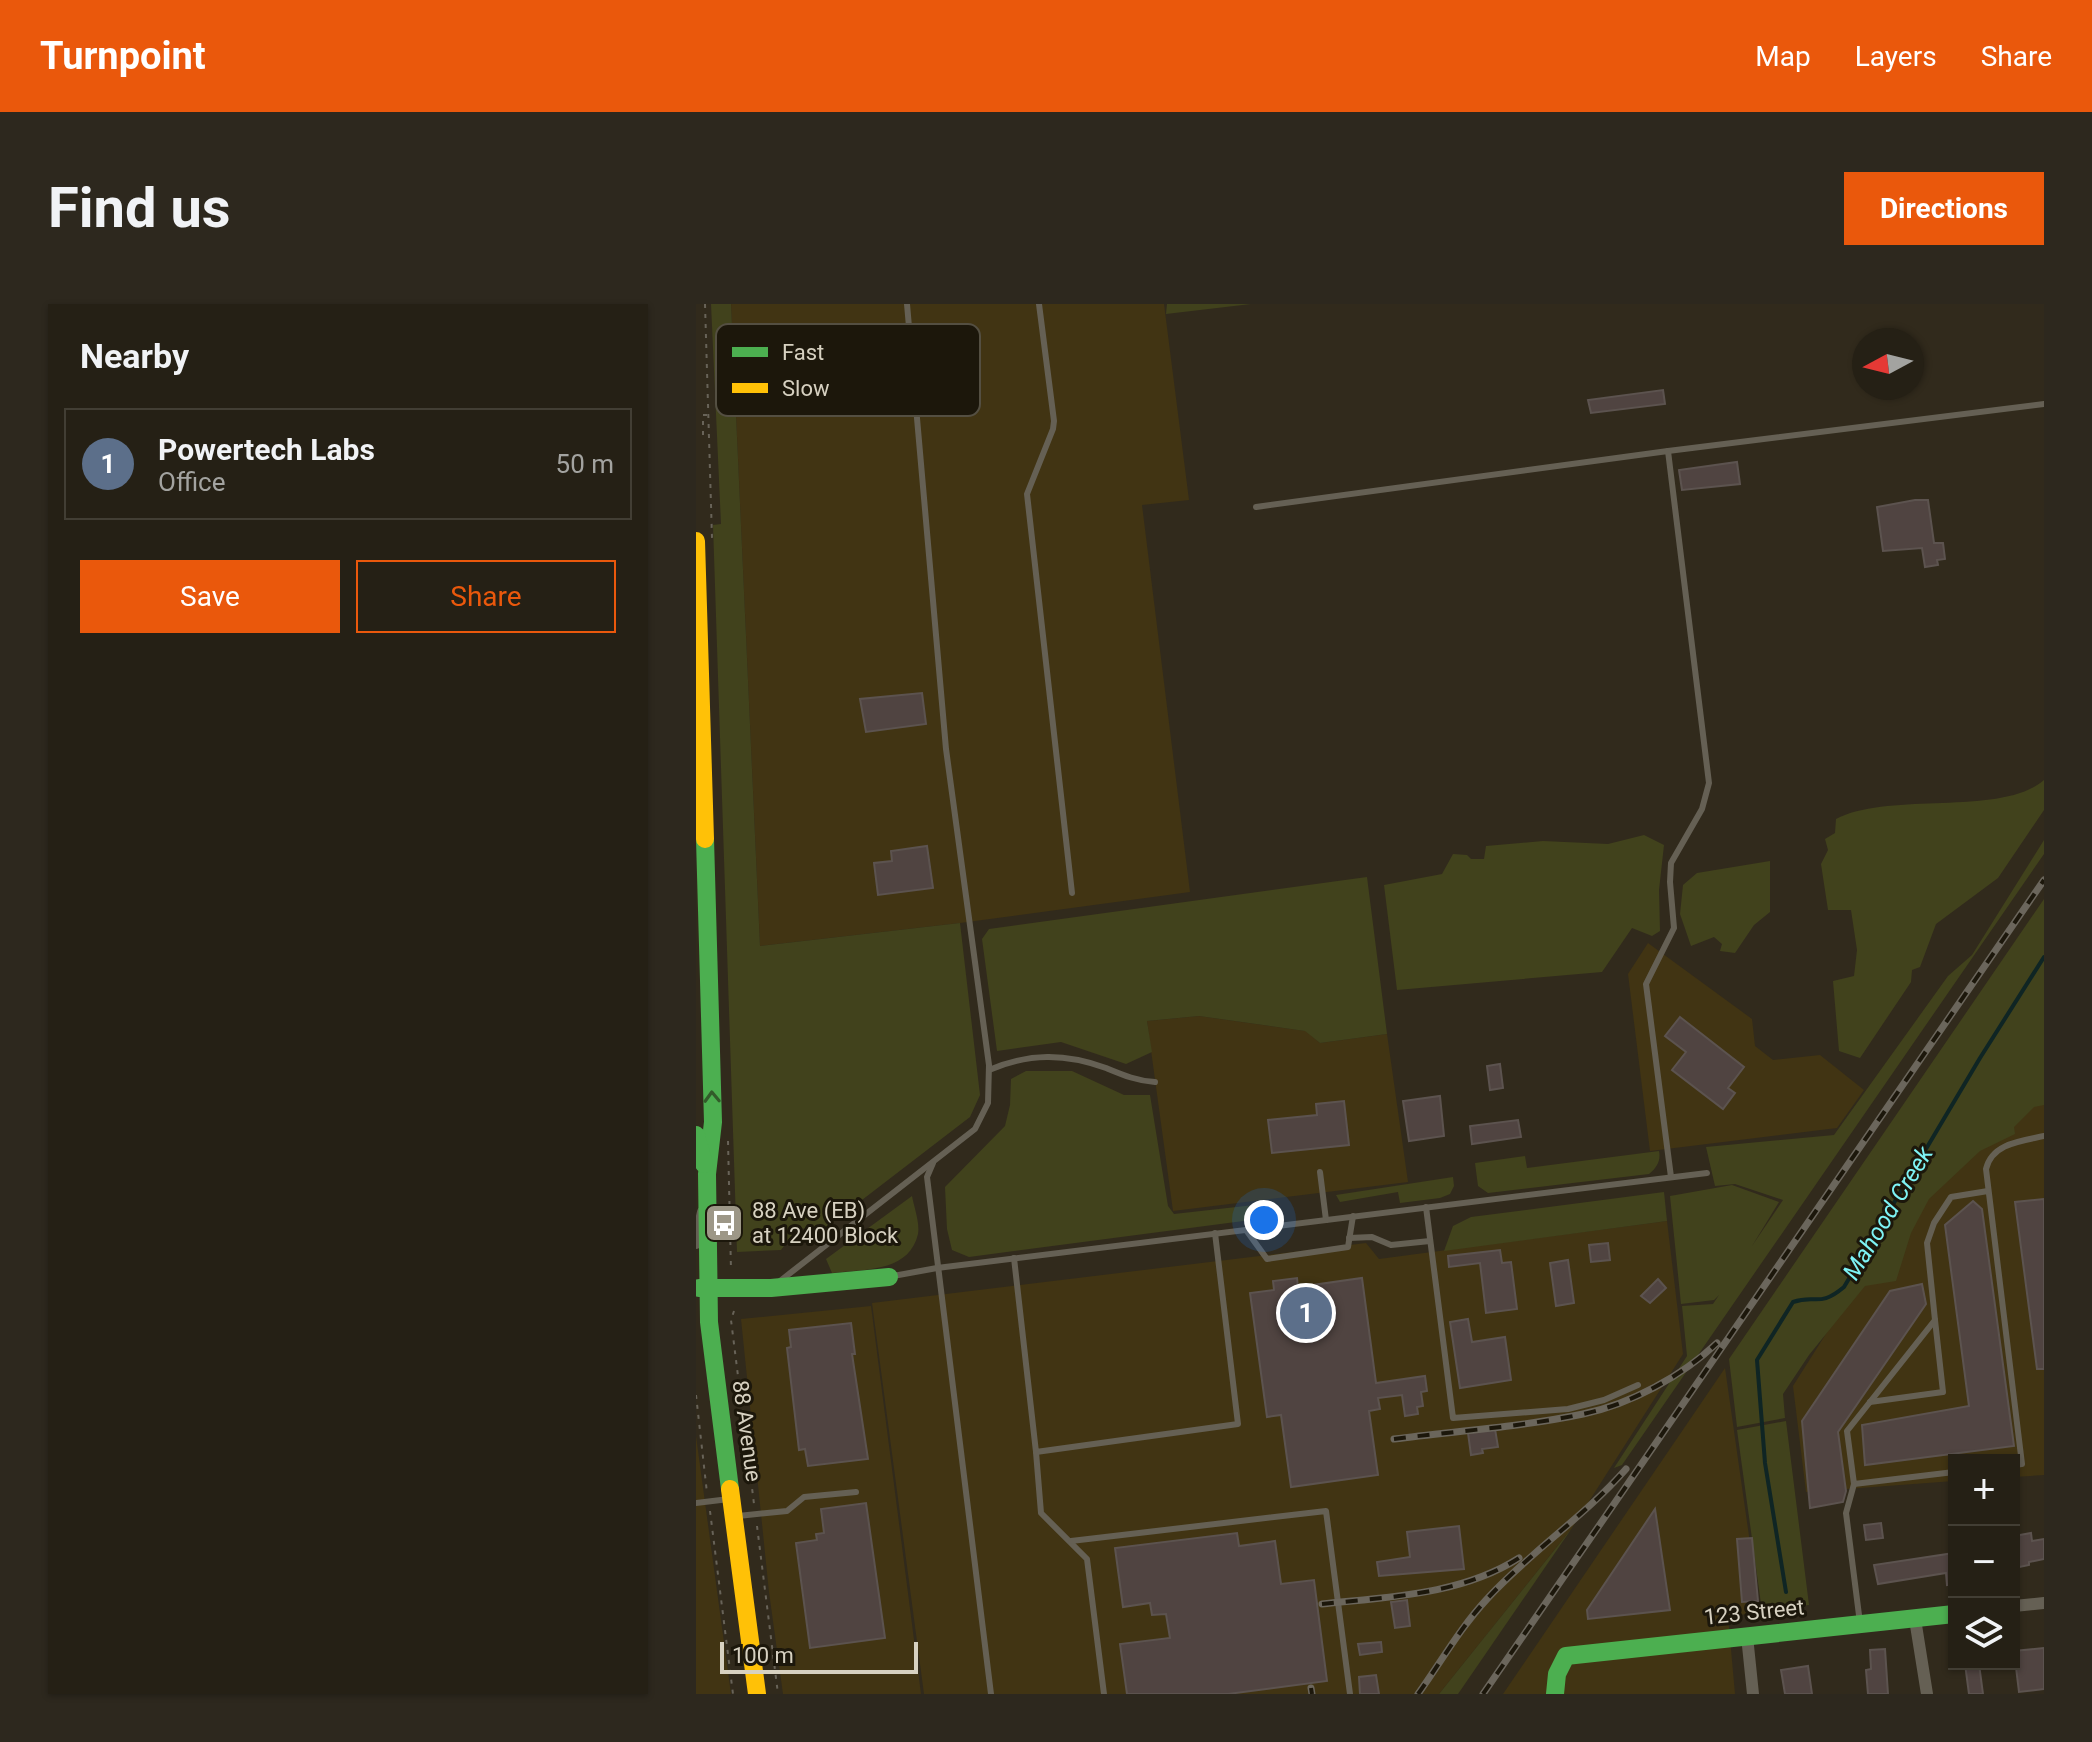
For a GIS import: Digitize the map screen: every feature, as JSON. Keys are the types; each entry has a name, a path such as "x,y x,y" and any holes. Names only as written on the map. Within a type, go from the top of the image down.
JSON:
{"main road":[{"name":"88 Avenue","path":"696,541 701,879 713,1122 706,1184"},
{"name":"88 Avenue","path":"696,1135 706,1184 710,1263 702,1289 709,1322 757,1694"},
{"path":"702,1289 771,1288 889,1277"},
{"name":"123 Street","path":"1555,1694 1553,1685 1566,1656 1948,1615"}],"street":[{"path":"696,1243 706,1184"},
{"path":"2020,1605 2044,1603"},
{"path":"1915,1619 1927,1694"},
{"path":"1747,1636 1753,1694"}],"lane":[{"path":"907,304 909,324"},
{"path":"1039,304 1054,421 1027,494 1072,893"},
{"path":"1256,507 2044,404"},
{"path":"771,1288 975,1129 988,1103 989,1070 946,749 917,416"},
{"path":"1668,451 1709,783 1702,809 1671,863 1674,928 1646,984 1671,1177"},
{"path":"989,1070 1027,1057 1061,1056 1137,1081 1155,1082"},
{"path":"2020,1464 1986,1169 1994,1153 2008,1145 2044,1136"},
{"path":"934,1160 927,1177 991,1694"},
{"path":"1320,1172 1326,1220"},
{"path":"889,1277 1014,1258 1707,1173"},
{"path":"1870,1402 1943,1392 1927,1243 1934,1223 1951,1197 1988,1191"},
{"path":"1426,1207 1453,1418 1568,1409 1604,1400 1638,1385"},
{"path":"1246,1230 1267,1259 1348,1247 1353,1216"},
{"path":"1036,1452 1238,1424 1215,1233"},
{"path":"1349,1238 1372,1237 1391,1245 1430,1241"},
{"path":"1014,1258 1041,1513 1087,1559 1104,1694"},
{"path":"1860,1624 1846,1513 1854,1484 1847,1431 1935,1320"},
{"path":"1854,1484 1948,1473"},
{"path":"696,1503 755,1514 787,1511 804,1497 856,1492"},
{"path":"1071,1541 1326,1511 1350,1694"}],"path":[{"path":"705,304 711,509"},
{"path":"724,1223 730,1222"},
{"path":"734,1311 731,1320 778,1694"},
{"path":"696,1395 707,1494"},
{"path":"709,1509 733,1694"}],"shaded area":[{"path":"711,304 731,304 732,324 716,324 716,414"},
{"path":"731,304 1164,304 1189,500 1142,505 1190,892 760,946 736,416 980,416 980,324 732,324"},
{"path":"1167,304 1251,304 1166,314"},
{"path":"716,416 736,416 760,946 960,923 980,1095 970,1117 819,1233 798,1227 781,1250 737,1252 713,525 721,524"},
{"path":"2044,780 2044,810 1998,878 1936,924 1920,967 1912,970 1911,982 1860,1058 1839,1051 1833,981 1854,976 1857,950 1851,910 1828,910 1821,864 1828,850 1825,839 1835,833 1836,819 1885,806 2001,798 2025,791"},
{"path":"1644,835 1664,845 1659,890 1660,931 1652,936 1632,928 1602,972 1397,990 1384,885 1442,874 1453,854 1484,859 1486,846 1543,841 1608,844"},
{"path":"2044,840 2044,854 1622,1465 1614,1468 1687,1356 1682,1306 1713,1304 1719,1295 1714,1300 1681,1304 1670,1196 1732,1185 1779,1202 1752,1246 1783,1200 1735,1184 1715,1186 1706,1147 1834,1135 1948,976 1972,955"},
{"path":"1770,861 1770,912 1754,925 1735,953 1720,951 1722,944 1714,937 1691,946 1680,914 1683,885 1697,873"},
{"path":"1367,877 1387,1034 1320,1043 1305,1031 1199,1016 1147,1021 1152,1052 1126,1064 1061,1042 997,1051 982,939 989,929"},
{"path":"2044,899 2044,1105 2034,1107 2014,1127 2015,1134 1980,1151 1929,1199 1911,1233 1896,1281 1865,1286 1809,1355 1783,1394 1785,1418 1737,1427 1729,1359"},
{"path":"1648,943 1752,1019 1755,1046 1773,1060 1820,1055 1864,1090 1837,1128 1650,1151 1628,974"},
{"path":"2044,989 2044,1475 2020,1477 2020,1454 1948,1454 1948,1481 1806,1492 1793,1386"},
{"path":"1199,1016 1306,1031 1320,1043 1387,1034 1408,1182 1173,1211 1147,1021"},
{"path":"1026,1071 1072,1071 1124,1095 1150,1095 1168,1206 1174,1214 1272,1203 1273,1217 969,1257 952,1250 947,1229 945,1187 1005,1126 1011,1079"},
{"path":"1659,1151 1658,1164 1649,1174 1488,1193 1478,1186 1475,1163 1525,1156 1527,1168"},
{"path":"1453,1177 1454,1186 1450,1194 1440,1198 1400,1203 1398,1192 1340,1202 1336,1195"},
{"path":"1664,1192 1667,1221 1444,1251 1453,1226 1471,1217"},
{"path":"912,1196 918,1234 905,1256 883,1267 832,1273 826,1259"},
{"path":"1667,1221 1683,1354 1572,1528 1439,1694 924,1694 872,1303 1366,1243 1379,1259"},
{"path":"871,1306 921,1694 783,1694 769,1592 741,1319"},
{"path":"1725,1368 1760,1613 1728,1616 1735,1694 1503,1694"},
{"path":"1786,1421 1809,1605 1762,1611 1737,1430"},
{"path":"696,1436 731,1694 696,1694"},
{"path":"1572,1528 1458,1694 1439,1694"}],"building":[{"path":"1663,390 1665,404 1591,413 1588,400"},
{"path":"1737,462 1740,484 1682,490 1679,470"},
{"path":"1928,500 1934,543 1943,543 1945,559 1937,560 1938,565 1925,567 1922,548 1883,551 1877,507"},
{"path":"922,693 926,724 866,732 860,699"},
{"path":"927,846 933,888 878,895 874,863 892,861 891,851"},
{"path":"1680,1017 1744,1067 1728,1088 1735,1093 1723,1109 1672,1070 1686,1052 1665,1036"},
{"path":"1500,1064 1503,1088 1490,1090 1487,1066"},
{"path":"1440,1096 1444,1136 1409,1141 1403,1101"},
{"path":"1344,1101 1349,1145 1272,1153 1268,1120 1317,1115 1316,1104"},
{"path":"1518,1120 1521,1137 1472,1144 1470,1126"},
{"path":"2044,1199 2044,1369 2037,1369 2015,1202"},
{"path":"1973,1201 1982,1209 2014,1446 1865,1465 1862,1425 1969,1406 1945,1225"},
{"path":"1608,1243 1610,1260 1591,1262 1589,1245"},
{"path":"1500,1250 1502,1263 1511,1262 1517,1309 1486,1313 1480,1263 1449,1267 1448,1256"},
{"path":"1568,1260 1574,1303 1556,1306 1550,1263"},
{"path":"1297,1278 1298,1287 1362,1278 1376,1383 1425,1376 1427,1391 1421,1392 1423,1406 1417,1407 1418,1414 1405,1416 1402,1395 1378,1398 1380,1409 1369,1411 1378,1475 1291,1487 1281,1415 1267,1417 1250,1293 1274,1290 1273,1281"},
{"path":"1658,1279 1666,1288 1650,1303 1641,1296"},
{"path":"1922,1284 1926,1304 1838,1432 1846,1491 1843,1502 1810,1508 1802,1421 1890,1291"},
{"path":"1468,1319 1472,1342 1505,1337 1511,1380 1460,1388 1450,1322"},
{"path":"851,1323 855,1354 852,1354 868,1459 808,1466 805,1449 799,1450 787,1348 791,1347 789,1330"},
{"path":"1495,1429 1498,1447 1482,1449 1483,1453 1471,1455 1468,1433"},
{"path":"866,1503 885,1638 810,1648 796,1543 817,1540 816,1534 824,1533 821,1509"},
{"path":"1655,1509 1670,1610 1588,1619 1587,1610"},
{"path":"1881,1523 1883,1538 1866,1540 1864,1525"},
{"path":"1459,1526 1464,1569 1379,1576 1377,1562 1410,1557 1407,1532"},
{"path":"1237,1533 1239,1546 1275,1541 1281,1584 1314,1580 1327,1681 1228,1694 1127,1694 1120,1644 1170,1638 1166,1614 1152,1615 1150,1603 1123,1607 1115,1548"},
{"path":"2031,1533 2032,1541 2044,1539 2044,1559 2020,1567 2020,1535"},
{"path":"1752,1538 1758,1601 1742,1602 1737,1539"},
{"path":"1948,1554 1948,1585 1946,1573 1878,1584 1874,1565"},
{"path":"1407,1600 1410,1626 1395,1628 1391,1602"},
{"path":"1381,1642 1382,1652 1360,1655 1358,1644"},
{"path":"2044,1648 2044,1689 2019,1692 2016,1670 2020,1670 2020,1650"},
{"path":"1885,1649 1888,1694 1868,1694 1866,1670 1871,1669 1870,1650"},
{"path":"1808,1666 1812,1694 1785,1694 1781,1670"},
{"path":"1966,1670 1980,1670 1983,1694 1969,1694"},
{"path":"1376,1675 1379,1694 1360,1694 1359,1677"}],"waterway":[{"name":"Mahood Creek","path":"1786,1592 1765,1463 1757,1360 1793,1302 1823,1299 1844,1287 2044,957"}],"railway":[{"path":"1483,1694 2044,880"},
{"path":"1394,1439 1536,1422 1601,1409 1655,1387 1688,1367 1717,1343"},
{"path":"1418,1694 1459,1633 1487,1599 1626,1469"},
{"path":"1322,1604 1449,1587 1473,1580 1519,1558"},
{"path":"1311,1688 1312,1694"}],"traffic: fast":[{"path":"705,839 713,1122 707,1174 709,1322 730,1489"},
{"path":"696,1135 704,1164"},
{"path":"699,1288 771,1288 889,1277"},
{"path":"1555,1694 1557,1674 1566,1656 1948,1615"}],"traffic: slow":[{"path":"696,541 705,839"},
{"path":"730,1489 757,1694"}],"place":[{"name":"88 Ave (EB) at 12400 Block","path":"724,1223"},
{"name":"Powertech Labs","path":"1306,1313"}]}
